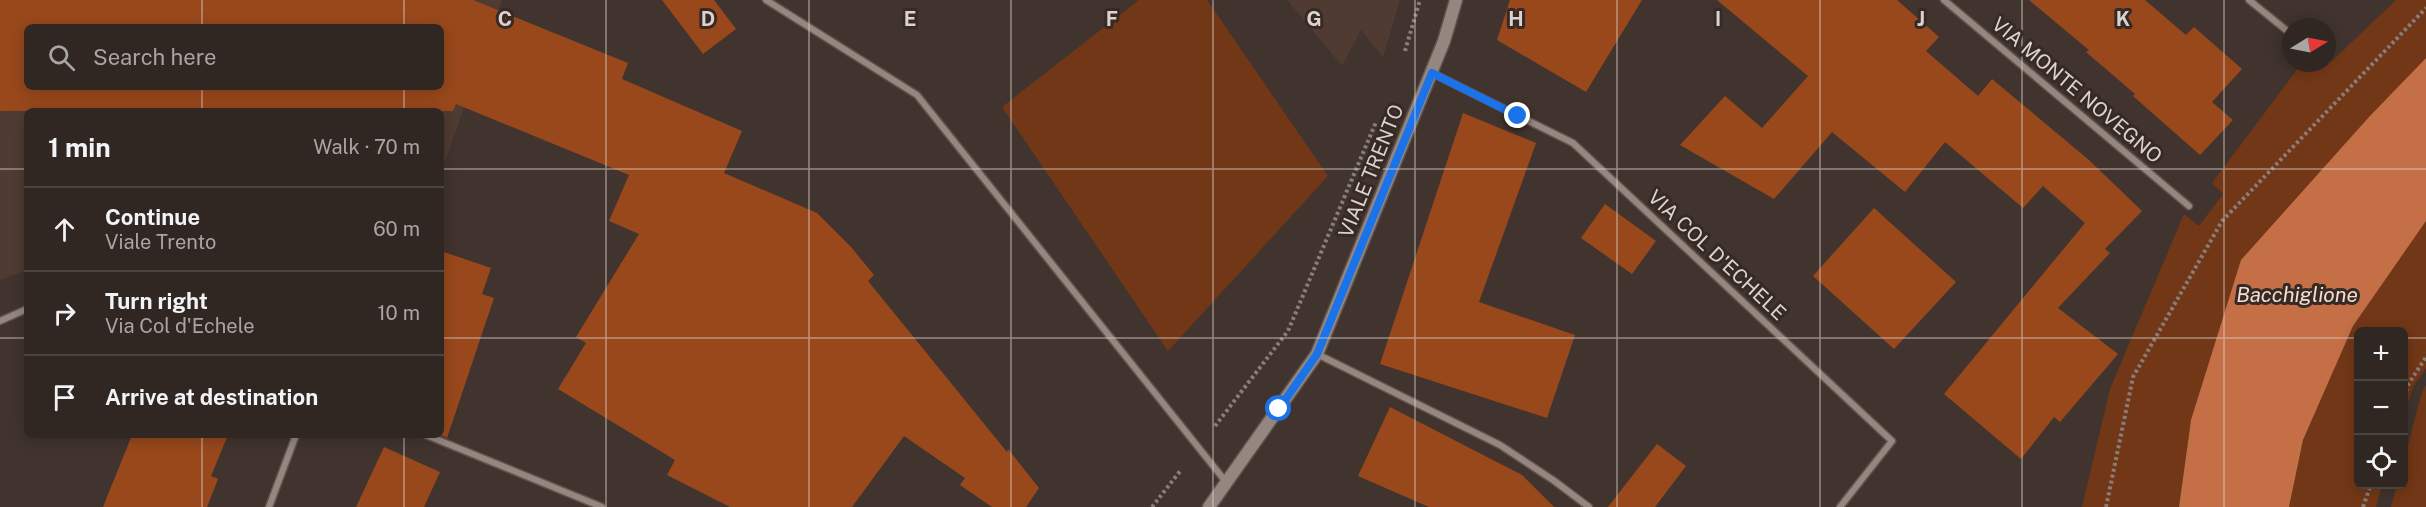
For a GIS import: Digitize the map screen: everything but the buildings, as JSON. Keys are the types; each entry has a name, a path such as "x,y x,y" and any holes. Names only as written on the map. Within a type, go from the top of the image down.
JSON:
{"main road":[{"name":"VIALE TRENTO","path":"1209,507 1317,354 1432,73 1456,0"}],"street":[{"path":"766,0 917,95 1227,482"},
{"name":"VIA MONTE NOVEGNO","path":"1944,0 2189,206"},
{"path":"2249,0 2282,27"},
{"name":"VIA COL D'ECHELE","path":"1432,73 1573,143 1893,441 1840,507"},
{"path":"0,321 24,310"},
{"path":"1317,354 1500,445 1589,507"},
{"path":"269,507 295,438"},
{"path":"433,438 602,507"}],"path":[{"path":"1403,58 1420,0"},
{"path":"2106,507 2133,377 2222,221 2426,8"},
{"path":"1152,507 1288,331 1380,113"},
{"path":"2408,385 2426,357"},
{"path":"2363,507 2370,489"}],"shaded area":[{"path":"0,0 502,0 444,164 444,108 24,108 24,271 0,280"},
{"path":"1139,0 1207,0 1328,176 1168,351 1002,107"},
{"path":"1287,0 1400,0 1383,57 1361,30 1342,66"},
{"path":"2396,0 2426,0 2426,59 2191,420 2179,507 2082,507 2110,389 2184,214 2199,226 2223,194 2212,183 2295,72 2336,72 2336,57"},
{"path":"2426,221 2426,368 2413,387 2408,403 2408,327 2354,327 2354,489 2381,489 2376,507 2289,507 2303,440 2353,326"},
{"path":"2426,385 2426,507 2391,507 2396,489 2408,489 2408,445 2422,392"}],"water":[{"name":"Bacchiglione","path":"2426,58 2426,221 2353,326 2303,440 2289,507 2179,507 2191,420 2241,260 2369,117"}],"route":[{"path":"1279,409 1317,354 1432,73 1518,116"}]}
